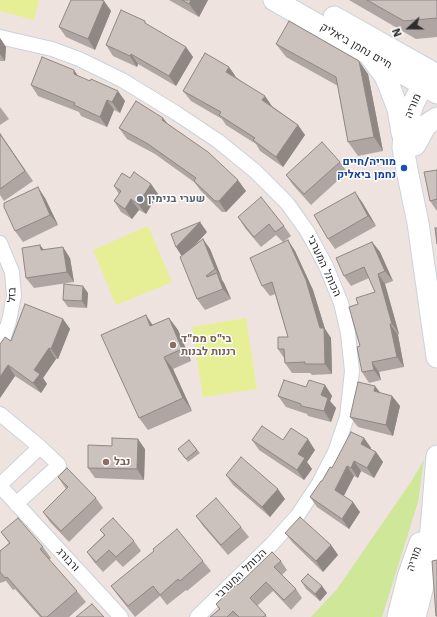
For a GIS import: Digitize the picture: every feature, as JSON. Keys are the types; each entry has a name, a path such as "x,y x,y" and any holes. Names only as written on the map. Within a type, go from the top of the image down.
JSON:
{"street":[{"name":"חיים נחמן ביאליק","path":"274,0 367,52 433,84"},
{"name":"חיים נחמן ביאליק","path":"304,0 433,84"},
{"name":"הכותל המערבי","path":"0,37 52,49 79,58 122,80 218,141 255,171 287,203 307,231 326,266 341,303 348,333 352,371 347,416 335,452 319,483 298,515 272,544 197,617"},
{"path":"367,52 384,76 395,98 401,124 409,146"},
{"name":"מוריה","path":"433,84 409,146 414,170 418,223 437,357"},
{"path":"409,146 426,125 437,118"},
{"name":"בזל","path":"0,243 12,272 14,296 9,321 0,348"},
{"path":"0,414 59,465 16,504"},
{"name":"ורבורג","path":"40,447 0,486 121,617"},
{"name":"מוריה","path":"415,617 424,582 429,549 437,456"},
{"name":"מוריה","path":"398,617 408,577 432,502"}],"green space":[{"path":"0,0 39,0 34,20 0,11"},
{"path":"148,226 172,282 116,305 93,250"},
{"path":"246,318 257,389 203,397 192,327"},
{"path":"424,460 418,502 382,617 311,617 337,589 411,482"}],"building":[{"path":"71,0 104,1 88,39 59,27"},
{"path":"182,0 191,0 189,4"},
{"path":"367,0 437,0 437,18 404,21"},
{"path":"121,10 145,21 145,23 186,47 169,76 131,54 130,56 106,45"},
{"path":"289,21 359,61 374,137 348,142 336,77 276,44"},
{"path":"205,53 229,67 226,72 265,96 262,100 298,125 276,157 253,140 255,138 219,115 221,112 183,91"},
{"path":"42,57 74,70 74,74 90,81 91,79 118,91 112,102 107,100 100,117 74,105 75,103 31,85"},
{"path":"136,101 163,118 162,120 208,152 238,180 219,201 215,201 194,181 196,178 148,144 119,128"},
{"path":"0,134 25,171 0,189"},
{"path":"322,142 340,162 304,194 286,175"},
{"path":"437,170 437,199 430,201 424,172"},
{"path":"134,172 151,184 138,204 131,199 125,209 114,201 121,191 114,186 122,173 130,178"},
{"path":"38,187 50,215 15,231 4,207 4,203"},
{"path":"355,192 368,216 328,239 314,215"},
{"path":"261,197 284,226 275,232 269,224 254,237 238,217"},
{"path":"200,222 176,247 171,234"},
{"path":"435,228 437,228 437,244"},
{"path":"203,239 215,269 206,276 207,277 217,273 223,289 197,299 180,257"},
{"path":"288,240 306,280 320,328 324,328 325,364 305,364 305,362 285,363 284,349 278,349 278,337 288,337 272,282 262,286 250,258"},
{"path":"372,242 385,271 378,274 392,324 390,324 397,357 372,362 374,370 362,372 357,347 360,346 349,307 358,304 356,298 375,292 364,267 344,276 336,258"},
{"path":"40,245 41,250 63,247 67,272 26,278 22,248"},
{"path":"64,284 83,286 82,301 63,300"},
{"path":"25,304 63,319 51,349 49,348 34,370 40,374 33,383 8,365 0,377 0,344 5,337 11,341"},
{"path":"146,315 150,326 169,318 182,349 164,357 183,398 139,418 101,335"},
{"path":"284,380 306,387 309,380 325,385 321,395 328,398 324,411 301,406 301,404 278,396"},
{"path":"358,382 375,386 374,391 392,396 386,425 350,417"},
{"path":"262,426 283,440 291,428 308,439 298,454 305,458 297,470 252,440"},
{"path":"351,432 364,438 361,444 376,452 367,468 354,461 351,468 347,466 335,490 353,502 342,519 310,497 330,467 332,468"},
{"path":"112,438 138,439 137,469 88,468 88,445 112,446"},
{"path":"189,440 197,450 186,459 178,449"},
{"path":"241,457 278,489 262,507 226,475"},
{"path":"67,468 96,498 61,531 43,512 68,487 58,477"},
{"path":"216,498 241,527 221,545 196,516"},
{"path":"300,517 331,545 316,561 285,533"},
{"path":"18,518 43,547 40,549 77,591 47,617 42,617 7,577 5,578 0,572 0,551 10,543 1,532"},
{"path":"113,518 134,541 116,557 109,550 96,562 87,552 105,535 100,530"},
{"path":"177,529 203,561 180,581 178,579 160,595 153,586 128,606 111,586 154,551 153,549"},
{"path":"272,552 281,561 274,567 296,589 284,600 266,582 250,598 266,615 263,617 239,617 233,611 227,617 210,617 220,609 216,604"},
{"path":"437,560 437,616 436,616 432,561"},
{"path":"308,574 322,586 315,594 301,581"},
{"path":"92,604 104,617 76,617"}],"place":[{"name":"מוריה/חיים נחמן ביאליק","path":"404,168"},
{"name":"שערי בנימין","path":"140,199"},
{"name":"בי\"ס ממ\"ד רננות לבנות","path":"173,345"},
{"name":"נבל","path":"106,462"}]}
